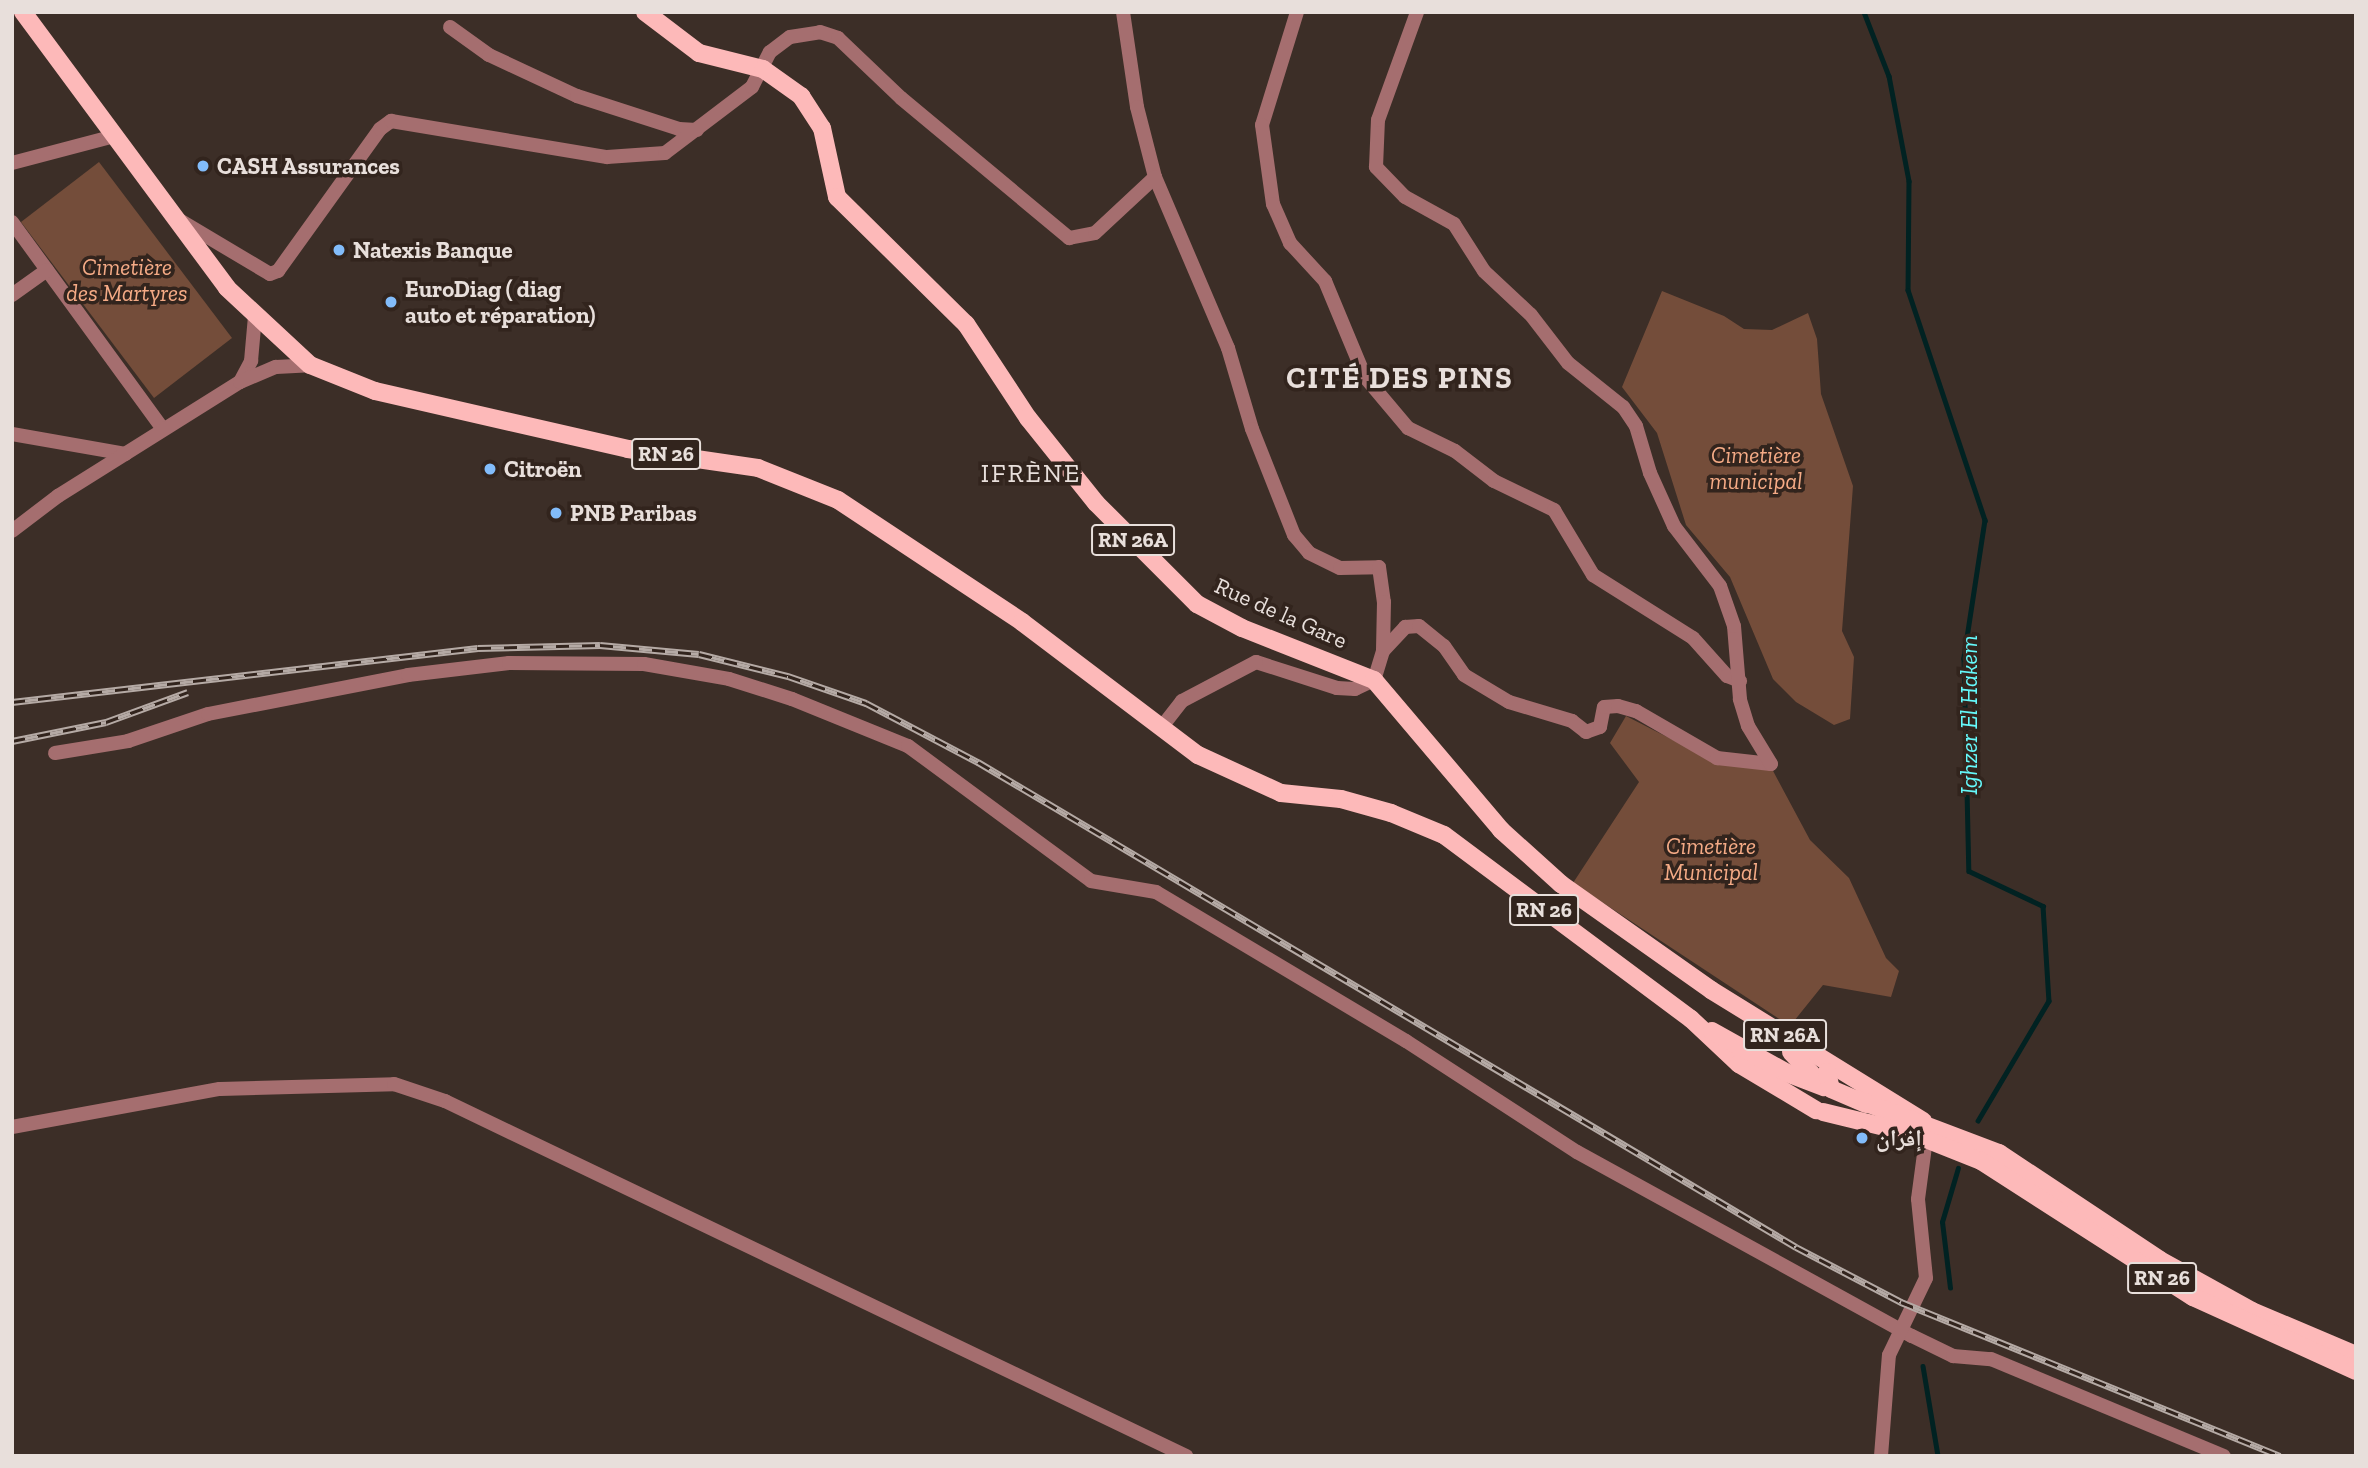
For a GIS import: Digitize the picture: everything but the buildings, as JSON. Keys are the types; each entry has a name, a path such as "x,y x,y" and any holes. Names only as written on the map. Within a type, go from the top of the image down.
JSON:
{"main road":[{"name":"RN 26","path":"23,12 174,216 255,316 310,365 375,391 628,449 758,468 800,482 881,524 1198,755 1238,777 1281,793 1341,799 1391,813 1444,835 1691,1019 1739,1064 1819,1111 1921,1131 1983,1153 2160,1261 2252,1311 2356,1355"},
{"name":"Rue de la Gare","path":"645,12 699,53 763,69 801,96 822,128 837,197 966,324 1028,418 1096,503 1197,604 1242,628 1374,680 1501,830 1560,884 1711,990 1818,1058 1857,1091"},
{"path":"1711,990 1739,1016 1801,1059 1827,1088"},
{"path":"1691,1019 1787,1073 1827,1088 1857,1091 1921,1131"},
{"path":"1818,1058 1828,1074 1827,1088"},
{"path":"1819,1111 1812,1094 1827,1088"},
{"name":"RN 26","path":"1983,1153 2193,1297 2356,1371"}],"street":[{"path":"1123,12 1135,94 1155,177 1228,348 1252,429 1294,535 1309,553 1333,566 1378,567 1384,602 1383,651 1374,680 1354,689 1337,688 1256,662 1182,701 1162,727"},
{"path":"1297,12 1262,125 1273,204 1290,243 1325,281 1365,377 1408,428 1455,451 1494,481 1554,510 1593,575 1693,638 1727,676 1740,681"},
{"path":"1383,651 1405,628 1419,626 1444,646 1464,675 1509,702 1572,721 1586,732 1600,727 1604,707 1618,706 1636,711 1717,758 1771,764 1748,726 1734,626 1720,586 1674,526 1650,472 1636,426 1623,407 1568,363 1531,315 1484,271 1454,225 1405,197 1376,167 1378,120 1417,12"},
{"path":"450,27 489,55 577,96 679,129 697,130"},
{"path":"174,216 270,274 278,271 380,129 391,121 607,157 665,153 752,87 769,52 790,37 820,32 838,38 901,98 1069,238 1094,233 1155,177"},
{"path":"12,163 115,136"},
{"path":"12,222 162,428"},
{"path":"12,295 47,270"},
{"path":"240,382 251,361 255,316"},
{"path":"12,531 162,428 240,382 276,367 310,365"},
{"path":"12,434 125,454"},
{"path":"55,753 128,741 208,715 466,668 600,660 729,680 849,720 908,746 1091,881 1156,892 1406,1041 1577,1152 1953,1356 1991,1359 2224,1456"},
{"path":"12,1128 220,1089 394,1084 444,1101 715,1234 1066,1395 1186,1456"},
{"path":"1881,1456 1882,1389 1900,1328 1926,1278 1918,1199 1921,1131"}],"green space":[{"name":"Cimetière des Martyres","path":"99,162 232,338 154,398 21,222"},
{"name":"Cimetière municipal","path":"1662,291 1724,316 1744,329 1772,330 1808,313 1817,339 1821,394 1853,486 1842,631 1854,657 1850,719 1834,725 1796,702 1773,679 1730,577 1686,525 1657,433 1622,387"},
{"name":"Cimetière Municipal","path":"1626,716 1675,741 1772,769 1810,840 1849,878 1886,958 1899,971 1891,997 1823,985 1790,1026 1573,883 1639,782 1610,743"}],"waterway":[{"name":"Ighzer El Hakem","path":"1864,12 1889,76 1909,181 1908,290 1985,520 1964,658 1969,871 2043,906 2049,1001 1978,1121"},
{"name":"Ighzer El Hakem","path":"1950,1288 1942,1222 1958,1168"},
{"name":"Ighzer El Hakem","path":"1923,1366 1938,1456"}],"railway":[{"path":"12,702 478,648 600,645 699,654 788,676 866,703 978,762 1796,1247 1901,1302 2280,1456"},
{"path":"12,741 106,722 188,692"}],"place":[{"name":"CASH Assurances","path":"203,166"},
{"name":"Natexis Banque","path":"339,250"},
{"name":"EuroDiag ( diag auto et réparation)","path":"391,302"},
{"name":"Citroën","path":"490,469"},
{"name":"PNB Paribas","path":"556,513"},
{"name":"إفران","path":"1862,1138"}],"district":[{"name":"CITÉ DES PINS","path":"1400,378"},
{"name":"IFRÈNE","path":"1031,474"}]}
